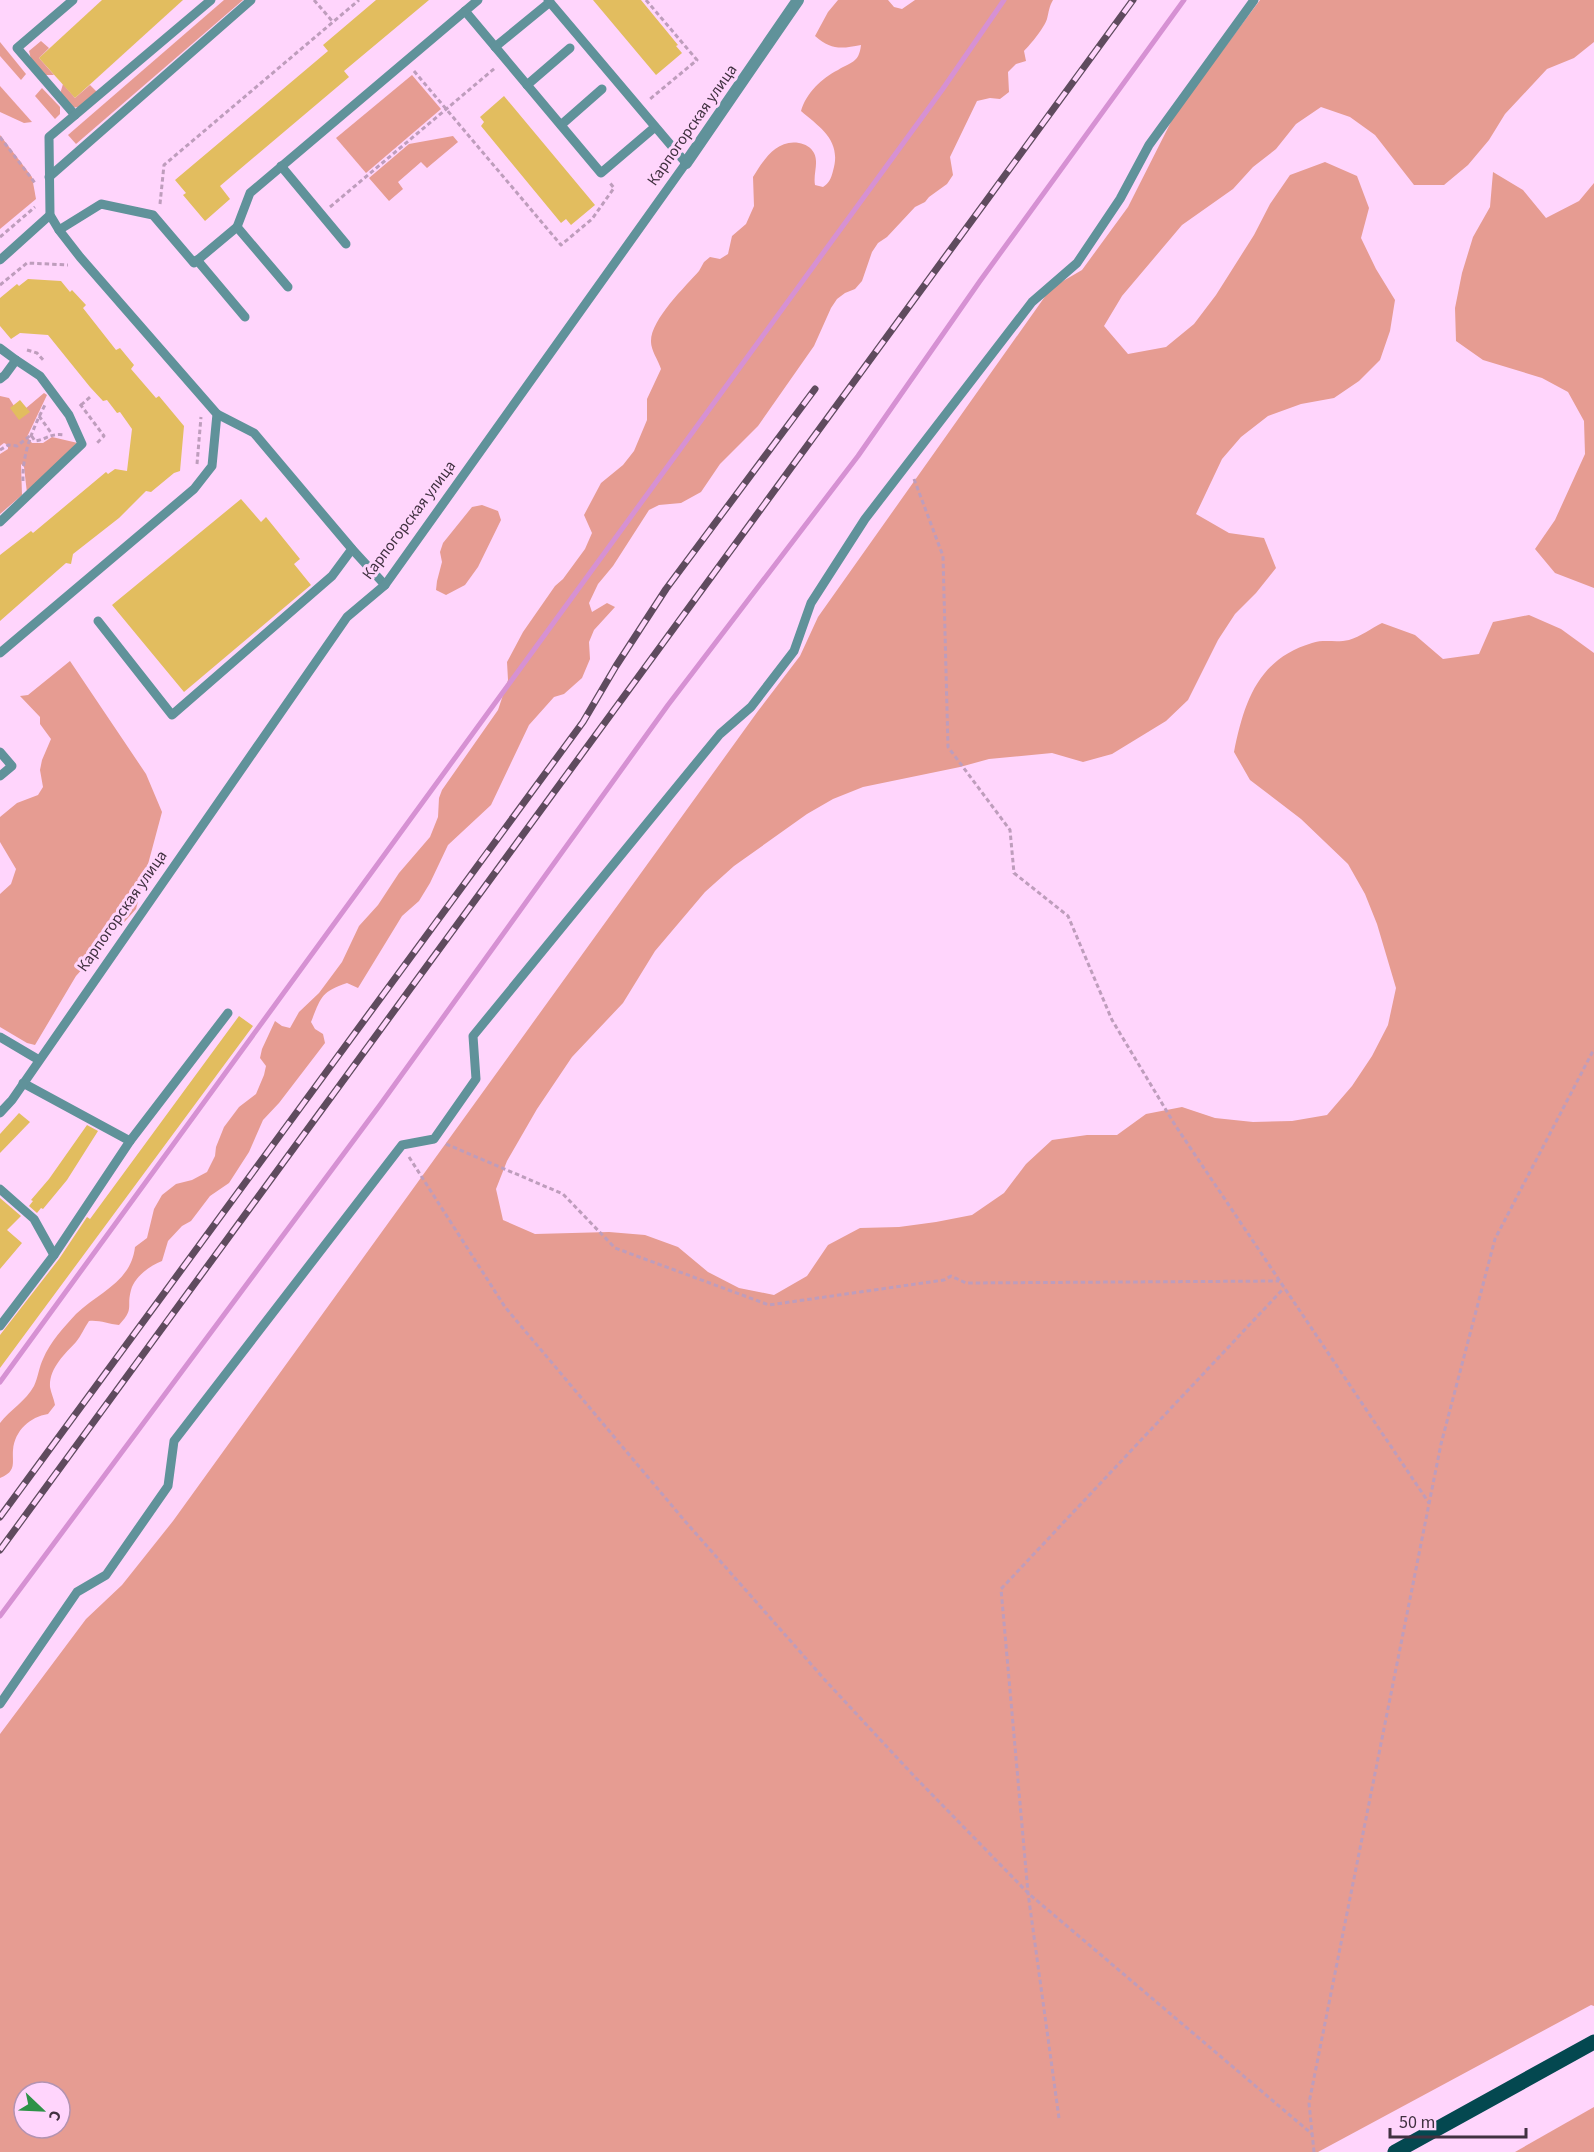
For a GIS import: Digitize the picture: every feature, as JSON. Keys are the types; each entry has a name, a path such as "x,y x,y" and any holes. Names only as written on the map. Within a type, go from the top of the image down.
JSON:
{"main road":[{"path":"1395,2152 1594,2042"}],"street":[{"name":"Карпогорская улица","path":"686,164 798,0"}],"lane":[{"path":"73,0 17,48 75,115"},
{"path":"211,0 49,137 48,201 50,215 80,257 217,414 254,433 352,549 386,585"},
{"path":"50,177 251,0"},
{"path":"59,230 101,204 153,215 194,263 237,227 250,193 478,0"},
{"path":"0,1704 77,1592 106,1575 168,1486 174,1441 402,1145 434,1139 476,1079 473,1036 720,734 751,707 794,651 811,603 865,519 1032,302 1077,263 1120,199 1149,144 1254,0"},
{"path":"495,47 549,1 686,164"},
{"path":"465,11 601,172 655,127"},
{"path":"527,85 570,48"},
{"path":"561,125 602,89"},
{"name":"Карпогорская улица","path":"0,1113 346,616 386,585 686,164"},
{"path":"281,166 346,244"},
{"path":"0,260 50,215"},
{"path":"237,227 288,287"},
{"path":"197,260 245,317"},
{"path":"0,348 40,376 69,415 82,444 0,522"},
{"path":"0,379 16,360"},
{"path":"0,654 194,489 212,466 217,414"},
{"path":"98,621 172,716 332,576 352,549"},
{"path":"0,752 12,766 0,776"},
{"path":"0,1326 54,1255 130,1141 228,1012"},
{"path":"0,1037 39,1060"},
{"path":"23,1083 130,1141"},
{"path":"0,1190 34,1219 54,1255"}],"path":[{"path":"314,0 333,22"},
{"path":"159,222 164,165 359,0"},
{"path":"639,108 697,60 646,0"},
{"path":"322,215 506,59"},
{"path":"406,61 561,245 592,219 614,188 601,172"},
{"path":"0,137 48,201 0,237"},
{"path":"0,285 27,262 73,265"},
{"path":"24,489 22,465 39,416 50,397 40,376"},
{"path":"81,405 90,397"},
{"path":"196,465 201,414"},
{"path":"39,416 52,434"},
{"path":"32,435 35,441 52,434 78,437"},
{"path":"0,450 8,445 17,446 32,435"},
{"path":"908,463 943,556 948,747 1010,830 1014,873 1068,916 1112,1020 1175,1125 1429,1503"},
{"path":"1314,2152 1309,2103 1441,1444 1495,1239 1594,1049"},
{"path":"434,1139 563,1194 615,1248 770,1305 944,1280 951,1276 966,1283 1279,1281"},
{"path":"402,1145 512,1316 684,1520 817,1672 1028,1893 1312,2134"},
{"path":"1059,2118 1028,1893 1001,1589 1284,1288"}],"shaded area":[{"path":"224,0 243,0 76,144 68,135"},
{"path":"838,0 888,0 894,7 902,9 915,0 1053,0 1043,27 1024,51 1026,61 1016,64 1008,72 1009,92 1000,99 990,98 977,101 950,157 953,175 947,184 915,207 887,237 878,243 872,252 862,281 855,289 837,299 814,346 758,426 720,464 701,492 681,503 659,505 649,510 613,566 598,584 589,603 592,612 607,603 615,607 594,630 589,642 590,659 582,678 564,694 554,697 529,725 491,805 448,845 419,901 402,916 358,988 347,983 332,989 323,996 311,1022 315,1029 323,1034 325,1043 279,1103 263,1120 249,1152 229,1183 210,1196 191,1221 182,1226 168,1241 162,1261 148,1269 136,1280 131,1290 129,1311 119,1325 89,1321 78,1340 58,1362 50,1380 55,1405 48,1414 30,1421 20,1431 14,1443 11,1469 0,1478 0,1423 31,1391 43,1359 53,1341 76,1314 121,1278 132,1259 135,1247 147,1238 154,1209 162,1195 176,1184 192,1180 207,1172 215,1156 224,1127 239,1107 256,1094 266,1066 260,1058 262,1049 275,1021 290,1028 299,1012 319,993 342,962 359,926 430,837 438,817 442,790 498,710 508,680 507,662 523,632 555,586 563,579 585,549 592,533 584,515 601,483 623,465 634,451 647,420 647,399 661,369 651,342 652,333 662,314 704,262 710,257 720,259 728,254 732,236 746,224 754,206 753,177 771,152 784,144 799,143 808,146 815,157 815,185 823,187 830,180 835,161 832,143 828,136 801,111 815,87 832,73 854,61 860,51 861,45 836,47 826,44 815,36 828,12"},
{"path":"1260,0 1594,0 1594,42 1574,58 1547,69 1505,114 1489,140 1468,165 1444,185 1414,185 1375,135 1350,117 1321,107 1296,124 1276,149 1253,167 1233,189 1182,225 1122,296 1104,326 1128,354 1166,347 1194,324 1216,295 1254,235 1270,204 1290,175 1325,162 1357,176 1369,208 1361,238 1395,300 1390,331 1380,360 1359,381 1334,398 1301,404 1268,416 1241,437 1222,459 1196,514 1229,533 1264,538 1276,568 1235,614 1218,640 1188,700 1166,721 1112,754 1083,762 1052,753 989,759 863,787 833,799 807,814 734,866 705,892 655,951 623,1003 572,1057 537,1109 507,1161 496,1189 503,1220 535,1234 609,1232 645,1235 678,1247 708,1272 739,1288 774,1295 807,1276 828,1245 860,1228 899,1227 972,1215 1004,1193 1026,1164 1052,1140 1087,1135 1117,1135 1146,1114 1182,1107 1215,1118 1253,1122 1292,1121 1327,1115 1352,1086 1372,1056 1388,1025 1396,988 1377,924 1365,894 1348,864 1301,819 1250,780 1234,752 1243,716 1256,685 1266,671 1294,650 1317,642 1349,640 1382,623 1415,635 1443,659 1479,654 1493,622 1529,615 1561,629 1594,653 1594,2006 1591,2005 1318,2152 0,2152 0,1734 86,1619 122,1585 173,1521 800,656 818,617 1051,288 1082,270 1128,207 1175,114"},
{"path":"41,41 49,48 39,58 54,75 44,75 32,63 29,51"},
{"path":"0,42 26,74 21,80 0,56"},
{"path":"412,75 441,109 366,173 336,138"},
{"path":"63,84 75,98 90,85 100,95 86,106 71,108 60,94"},
{"path":"0,86 32,122 24,123 0,112"},
{"path":"42,88 60,107 60,114 55,119 35,96"},
{"path":"0,135 32,177 36,199 0,229"},
{"path":"453,136 458,142 427,168 421,162 398,182 403,189 389,201 369,178 409,144"},
{"path":"1493,172 1523,190 1546,218 1579,201 1594,183 1594,588 1555,573 1535,549 1555,520 1585,454 1584,421 1568,392 1542,378 1483,360 1456,341 1455,308 1462,273 1473,237 1490,207"},
{"path":"44,393 47,395 27,437 32,443 43,443 52,437 82,444 27,493 24,467 21,464 22,495 0,514 0,454 8,449 8,445 4,443 0,446 0,396 9,398 19,414"},
{"path":"482,505 498,511 501,520 478,567 465,585 446,595 436,590 442,562 440,552 443,543 472,507"},
{"path":"70,661 146,774 162,812 136,909 76,976 35,1045 27,1043 0,1027 0,894 11,884 16,869 0,842 0,817 17,803 38,795 43,787 40,770 42,760 51,739 40,724 40,717 20,696 28,695"},
{"path":"1594,2107 1594,2152 1515,2152"}],"building":[{"path":"102,0 183,0 75,98 39,58"},
{"path":"376,0 429,0 344,71 349,77 220,186 230,199 205,221 183,195 186,193 175,180 328,51 323,45"},
{"path":"593,0 641,0 682,53 656,75"},
{"path":"504,96 595,205 571,225 566,219 561,223 481,126 484,122 480,117"},
{"path":"28,279 61,281 70,292 72,290 86,305 83,308 116,350 120,348 134,365 131,369 156,398 159,396 184,426 180,471 174,473 151,492 146,491 119,518 73,554 71,564 66,563 0,621 0,555 31,531 33,533 106,472 108,474 115,469 127,471 132,429 120,412 117,413 107,400 103,401 90,387 48,335 20,333 11,339 0,326 0,298 17,284 19,286"},
{"path":"20,400 30,412 19,420 10,408"},
{"path":"241,499 261,522 266,517 300,559 294,564 311,585 184,692 112,605"},
{"path":"239,1016 253,1026 0,1368 0,1335 59,1259 87,1217 90,1219"},
{"path":"19,1113 30,1122 0,1153 0,1134"},
{"path":"87,1125 98,1131 67,1180 37,1213 29,1206 33,1201 31,1200 49,1179"},
{"path":"0,1198 21,1216 7,1230 22,1243 0,1269"}],"waterway":[{"path":"0,1382 942,90 1004,0"},
{"path":"0,1616 380,1105 668,705 858,456 980,281 1184,0"}],"railway":[{"path":"0,1550 1133,0"},
{"path":"0,1517 583,722 666,589 815,389"}]}
